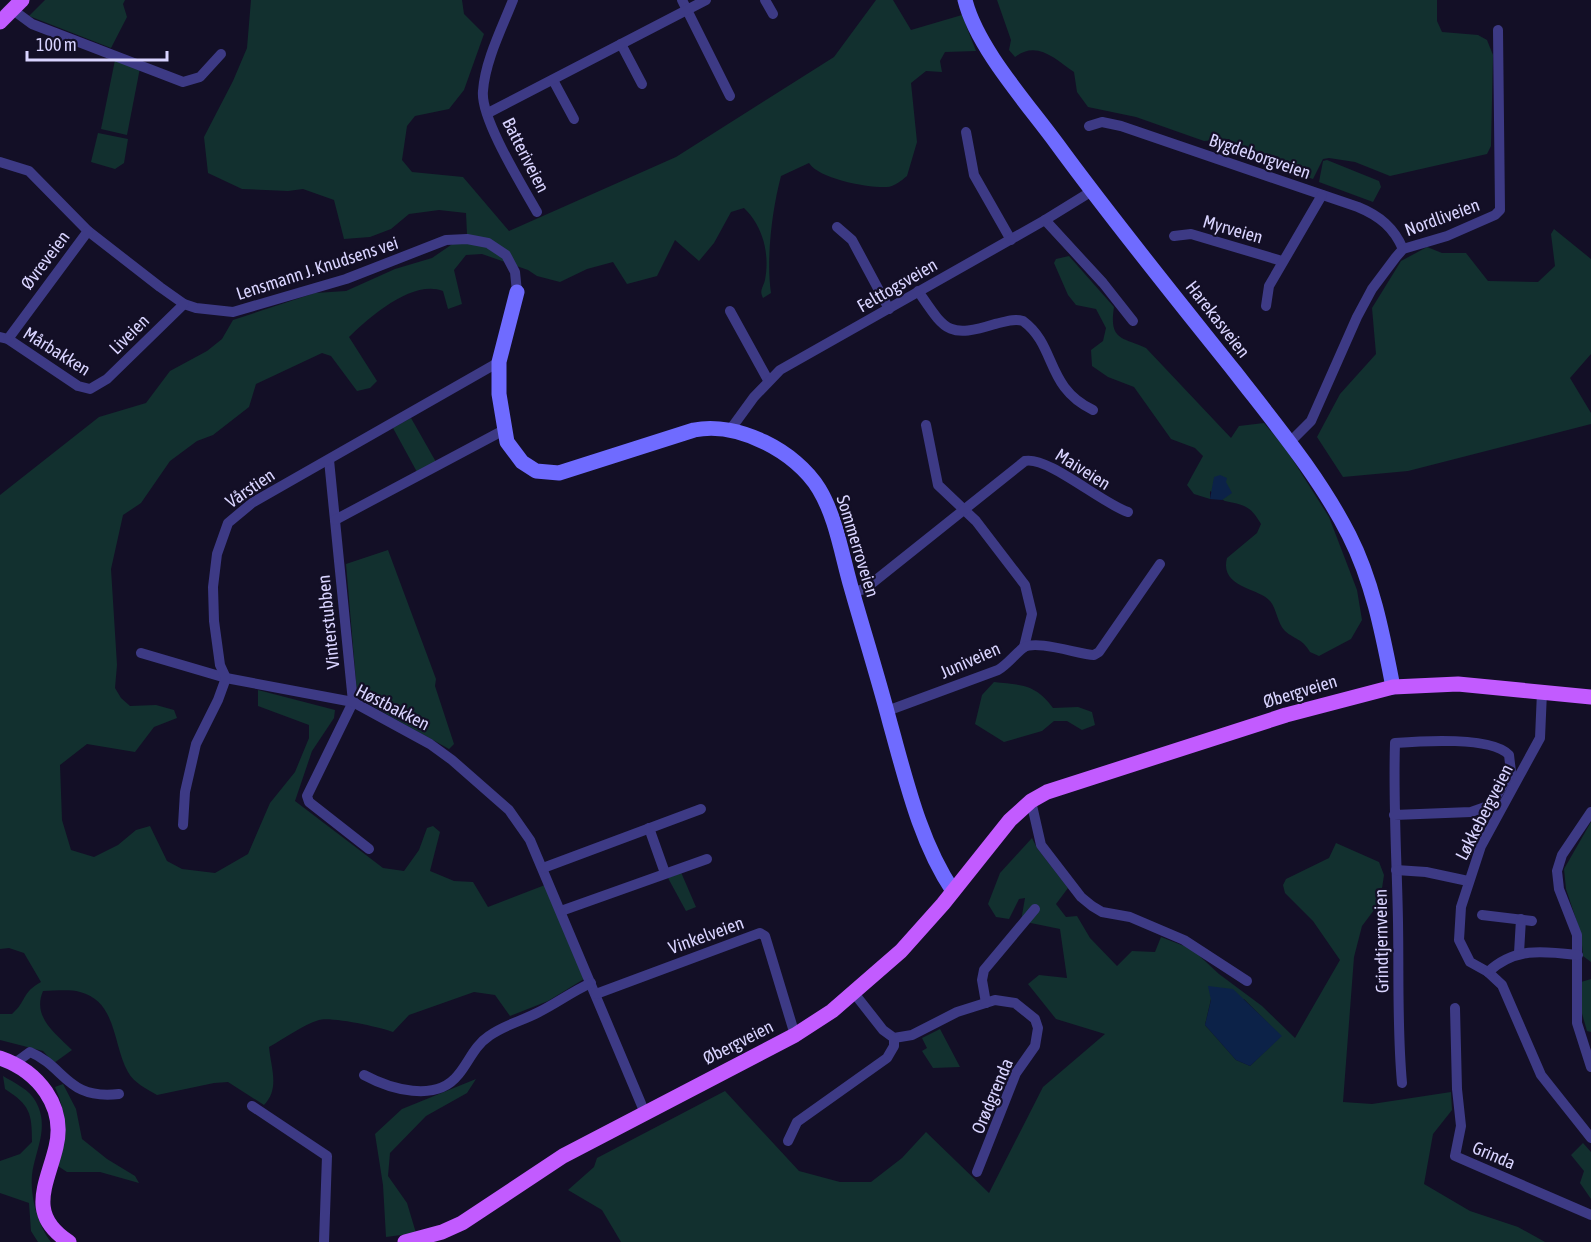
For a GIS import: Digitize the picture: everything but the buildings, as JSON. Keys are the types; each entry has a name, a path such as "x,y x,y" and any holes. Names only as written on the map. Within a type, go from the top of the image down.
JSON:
{"main road":[{"path":"0,22 17,5"},
{"name":"Øbergveien","path":"405,1242 442,1232 462,1223 548,1164 795,1035 854,993 901,951 1010,820 1031,801 1067,784 1274,719 1393,687 1458,684 1591,697"},
{"path":"0,1058 15,1063 43,1086 55,1111 58,1133 43,1184 43,1208 50,1224 69,1242"}],"street":[{"path":"488,113 483,91 513,0"},
{"name":"Batteriveien","path":"537,212 505,154 488,113 621,44 684,5 706,0"},
{"path":"765,0 772,14"},
{"name":"Harekasveien","path":"965,0 976,32 1092,191 1290,442 1329,499 1350,537 1377,610 1393,687"},
{"path":"17,5 32,24 183,82 200,77 221,54"},
{"path":"684,5 729,96"},
{"name":"Nordliveien","path":"1290,442 1311,421 1357,317 1382,273 1403,249 1447,236 1495,215 1500,210 1498,30"},
{"path":"621,44 642,84"},
{"path":"553,80 574,119"},
{"name":"Bygdeborgveien","path":"1089,126 1102,122 1121,126 1375,214 1397,236 1403,249"},
{"path":"966,132 974,175 1011,240"},
{"name":"Lensmann J. Knudsens vei","path":"1,163 29,171 88,231 184,304 210,311 233,312 346,279 446,240 467,239 488,243 506,255 515,272 517,292"},
{"name":"Felttogsveien","path":"730,430 768,380 789,364 1011,240 1092,191"},
{"name":"Myrveien","path":"1266,306 1269,286 1322,195"},
{"path":"1046,220 1103,283 1133,321"},
{"path":"837,227 852,240 889,309"},
{"name":"Øvreveien","path":"4,338 88,231"},
{"name":"Myrveien","path":"1173,236 1191,234 1282,261"},
{"path":"918,291 937,319 952,330 966,332 1010,320 1023,321 1039,339 1064,389 1080,404 1094,410"},
{"name":"Sommerroveien","path":"517,292 500,362 499,394 507,442 522,462 536,471 549,474 570,470 694,430 705,428 730,430 761,442 794,461 819,489 828,508 934,864 953,891"},
{"name":"Liveien","path":"97,387 184,304"},
{"path":"730,311 768,380"},
{"name":"Mårbakken","path":"4,338 85,390 97,387"},
{"name":"Vårstien","path":"226,678 216,643 213,587 215,562 224,530 233,517 252,503 500,362"},
{"path":"926,425 938,485 964,509 1025,585 1032,614 1024,647"},
{"path":"335,520 504,430"},
{"name":"Vinterstubben","path":"329,460 353,702"},
{"name":"Maiveien","path":"853,593 866,588 1014,469 1032,460 1044,464 1106,503 1128,512"},
{"name":"Juniveien","path":"887,711 998,670 1008,664 1024,647 1036,645 1094,655 1099,652 1160,564"},
{"name":"Høstbakken","path":"141,652 226,678 353,702 430,744 489,790 521,825 543,868 645,1113"},
{"path":"183,825 185,792 196,744 226,678"},
{"name":"Løkkebergveien","path":"1542,692 1542,730 1537,746 1490,827 1468,881 1461,907 1459,940 1470,962 1488,972 1506,992 1541,1075 1589,1131"},
{"path":"353,702 307,796 309,802 369,849"},
{"path":"1394,815 1458,814 1484,808 1497,798 1511,772 1509,755 1499,748 1442,739 1395,743 1394,815 1396,870"},
{"path":"1031,801 1041,845 1081,897 1102,912 1130,917 1185,940 1247,981"},
{"path":"543,868 701,809"},
{"path":"1591,812 1562,855 1557,871 1559,889 1577,935 1577,1023 1591,1067"},
{"path":"649,828 665,873"},
{"path":"561,911 707,859"},
{"name":"Grindtjernveien","path":"1402,1083 1398,1038 1396,870 1426,872 1468,881"},
{"path":"986,1003 982,980 984,970 1035,909"},
{"path":"1482,915 1527,920 1519,953"},
{"name":"Vinkelveien","path":"596,994 760,933 765,936 795,1035"},
{"path":"1488,972 1504,958 1519,953 1578,955"},
{"path":"364,1075 383,1086 410,1091 443,1085 457,1077 476,1047 491,1034 536,1014 591,983"},
{"path":"788,1141 797,1122 887,1058 894,1047 894,1038 883,1030 854,993"},
{"name":"Orødgrenda","path":"894,1038 912,1035 957,1012 1005,1000 1022,1006 1035,1019 1038,1037 1035,1046 1016,1073 977,1172"},
{"name":"Grinda","path":"1455,1008 1456,1089 1461,1126 1455,1156 1591,1215"},
{"path":"15,1063 30,1052 38,1056 65,1080 86,1092 119,1094"},
{"path":"252,1106 327,1156 324,1242"}],"green space":[{"path":"45,0 125,0 123,4 127,17 111,48 29,16"},
{"path":"251,0 462,0 464,14 484,34 464,90 449,109 415,116 407,126 402,160 412,172 463,177 509,231 676,157 834,57 876,0 893,0 911,30 962,15 976,51 945,52 940,61 942,72 926,71 911,83 917,142 907,176 898,183 890,187 857,184 823,174 809,163 781,176 771,234 769,265 771,293 763,298 761,291 766,270 764,241 756,223 744,208 731,212 714,243 699,261 675,240 657,276 627,284 613,262 587,269 560,282 537,276 528,270 482,254 466,255 454,270 462,304 448,309 443,291 418,290 380,310 349,337 377,381 370,388 357,391 331,356 322,353 256,384 249,407 213,435 197,441 170,461 141,503 123,515 111,569 117,665 115,688 130,706 156,705 174,710 177,718 154,727 135,752 87,744 60,765 62,820 71,850 94,857 118,845 136,830 150,826 167,861 182,869 215,873 248,854 270,803 295,772 309,738 309,725 258,706 258,690 335,710 334,718 312,751 295,801 383,868 404,871 419,850 427,828 433,826 440,832 430,871 454,881 473,882 488,907 545,885 584,979 548,1001 510,1016 495,995 474,992 409,1015 393,1032 344,1021 325,1019 313,1022 269,1047 273,1085 269,1099 264,1105 228,1082 157,1095 145,1088 128,1072 112,1026 101,1005 92,997 80,992 43,991 40,1009 43,1017 52,1031 72,1050 54,1063 43,1051 0,1040 0,1014 12,1014 30,990 41,982 24,953 9,948 0,949 0,495 99,417 146,403 170,371 207,351 222,339 233,320 315,293 346,291 395,269 432,258 467,234 466,213 439,210 409,214 391,229 370,237 344,239 334,200 303,189 288,191 242,189 208,173 204,137 247,48"},
{"path":"997,0 1437,0 1437,21 1442,32 1478,35 1487,40 1493,55 1491,146 1487,154 1390,176 1355,162 1323,159 1313,179 1253,159 1229,139 1204,141 1136,117 1088,107 1077,92 1074,72 1046,53 1031,50 1015,57 1009,50 1011,40"},
{"path":"115,60 140,68 127,135 101,129"},
{"path":"98,133 128,139 124,163 115,169 91,162"},
{"path":"1327,160 1379,181 1381,187 1373,202 1319,182 1323,161"},
{"path":"1554,229 1591,259 1591,354 1570,378 1591,413 1591,424 1408,471 1343,477 1317,437 1340,394 1376,354 1372,308 1401,261 1427,247 1442,253 1466,253 1488,281 1538,282 1555,266 1551,234"},
{"path":"1069,256 1114,307 1115,332 1124,339 1146,348 1231,438 1239,426 1264,423 1286,449 1329,517 1357,590 1362,620 1351,639 1319,656 1310,652 1304,644 1282,628 1270,601 1229,576 1226,568 1227,558 1257,533 1261,524 1246,507 1225,501 1210,491 1210,499 1194,494 1187,485 1203,456 1195,448 1171,439 1134,387 1108,377 1092,366 1091,350 1103,341 1106,328 1096,309 1076,305 1068,295 1054,263 1056,259"},
{"path":"411,418 436,462 417,472 393,428"},
{"path":"388,550 436,679 435,686 454,744 449,749 365,702 357,693 346,564"},
{"path":"994,682 1020,685 1034,690 1053,708 1078,707 1092,712 1095,725 1082,730 1067,721 1054,721 1042,731 1004,742 975,724 982,695"},
{"path":"1591,822 1591,962 1583,956 1581,934 1566,889 1564,869"},
{"path":"1032,838 1068,888 1056,904 1066,917 1077,916 1090,938 1117,966 1132,951 1155,952 1161,937 1192,949 1219,974 1262,1006 1295,1038 1340,960 1313,921 1285,893 1283,885 1286,879 1329,858 1336,843 1379,862 1384,875 1380,902 1362,926 1354,957 1343,1102 1372,1104 1451,1092 1452,1110 1433,1134 1424,1184 1470,1211 1518,1227 1545,1242 621,1242 602,1210 568,1190 594,1167 597,1158 725,1091 799,1171 840,1182 871,1182 902,1158 926,1132 989,1193 1043,1087 1105,1034 1056,1019 1028,984 1039,975 1067,978 1060,929 1021,921 1025,898 1019,899 1009,919 996,917 988,904 1000,873","holes":["1211,999 1244,999 1281,1036 1250,1066 1236,1060 1205,1025"]},
{"path":"680,870 696,907 686,911 668,878"},
{"path":"1591,979 1591,1032 1587,1031 1579,1003 1581,982"},
{"path":"940,1029 960,1067 933,1068 922,1051 927,1048 922,1038"},
{"path":"3,1076 30,1094 40,1112 42,1130 32,1175 32,1192 39,1219 51,1242 38,1242 31,1231 29,1203 0,1193 0,1161 20,1154 32,1142 28,1111 20,1100 5,1089"},
{"path":"476,1079 467,1093 426,1116 390,1153 388,1176 407,1203 416,1233 386,1237 383,1185 375,1134 402,1109"},
{"path":"63,1084 76,1109 82,1139 107,1159 135,1176 139,1183 100,1172 67,1172 58,1166 65,1127 55,1087"},
{"path":"1583,1143 1591,1152 1591,1199 1580,1183 1584,1171 1571,1155"}],"water":[{"path":"1220,475 1227,478 1226,482 1232,493 1222,500 1210,499 1214,477"},
{"path":"1208,986 1233,989 1282,1036 1250,1066 1236,1060 1205,1025 1211,1000"}]}
